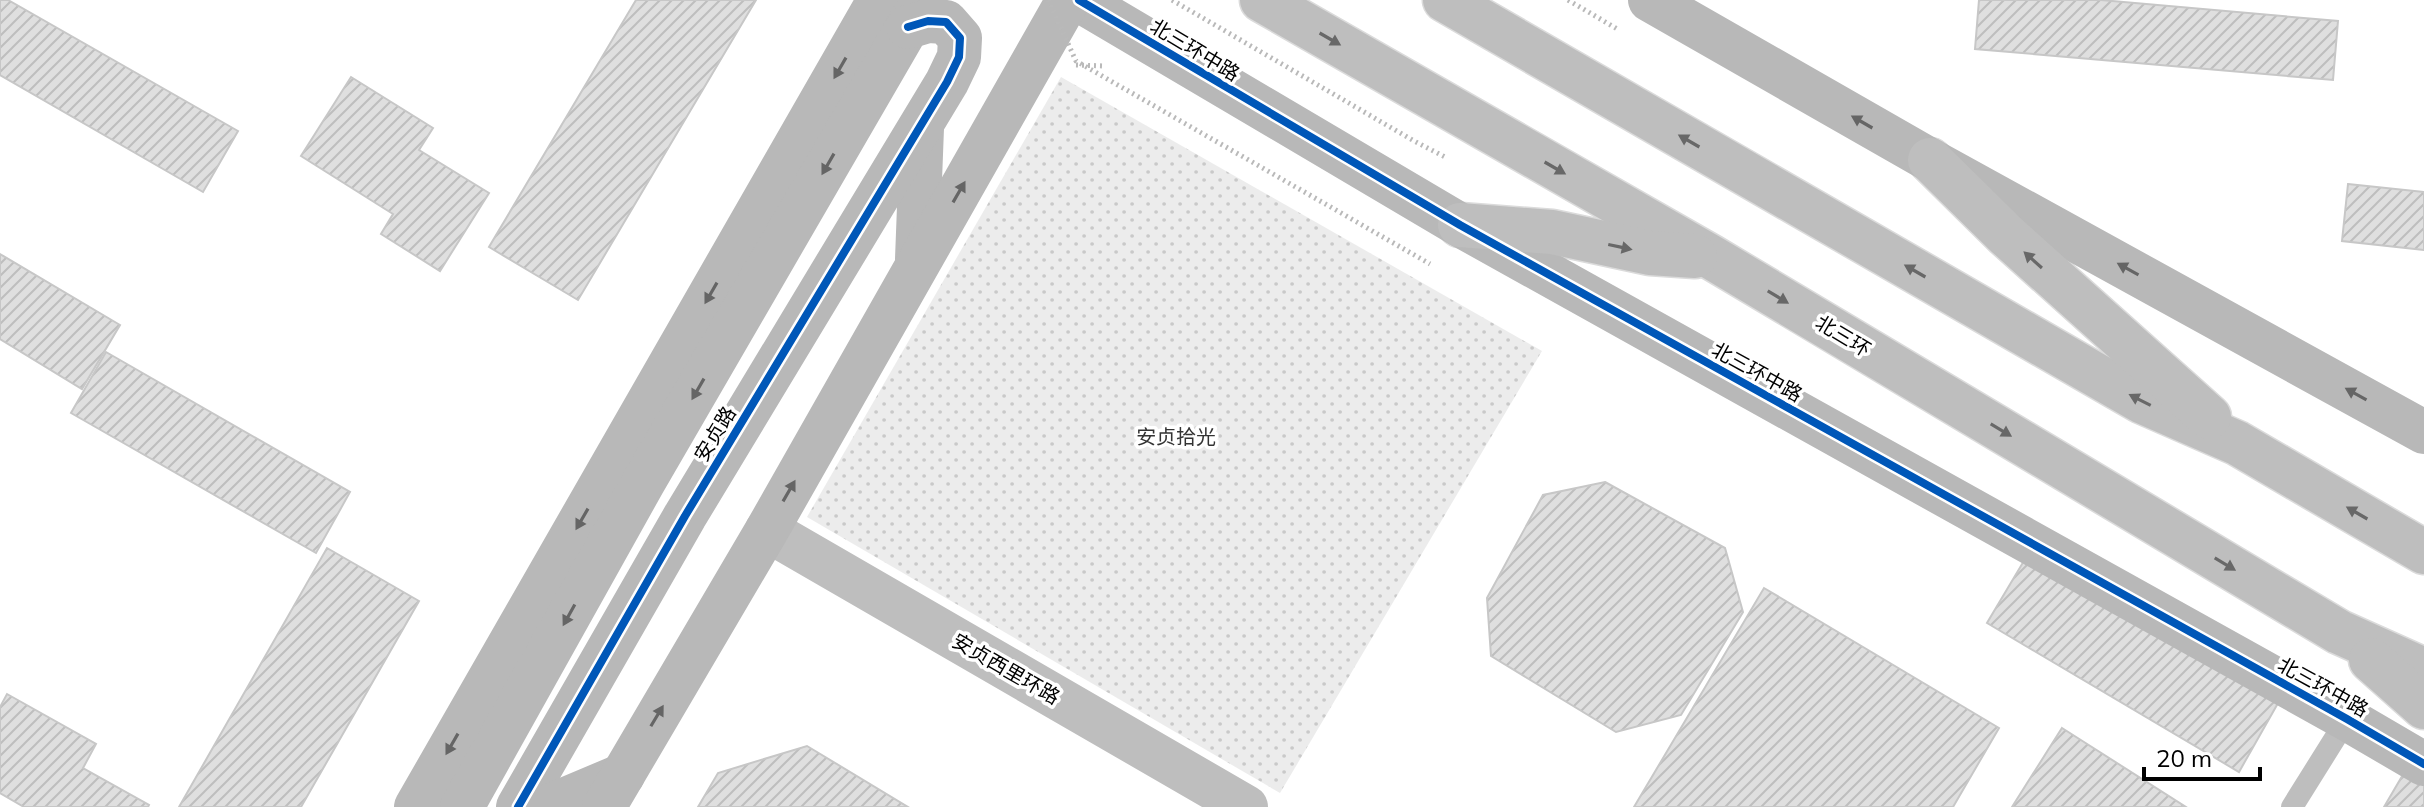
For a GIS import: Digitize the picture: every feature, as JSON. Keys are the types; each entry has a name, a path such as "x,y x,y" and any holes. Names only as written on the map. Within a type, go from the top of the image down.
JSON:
{"main road":[{"name":"北三环","path":"1262,0 1711,257 2339,632 2424,670"},
{"path":"1445,0 2141,401 2237,443 2424,552"},
{"path":"1930,160 2006,235 2237,443"},
{"path":"1460,225 1552,232 1650,253 1711,257"},
{"name":"安贞西里环路","path":"767,530 1246,807"},
{"path":"2339,632 2424,707"}],"street":[{"path":"547,807 613,791 767,530 1068,0"},
{"name":"北三环中路","path":"1079,0 1460,225 2424,764"},
{"path":"1650,0 1930,160 2424,432"},
{"name":"安贞路","path":"434,802 643,483 904,9 928,21 946,22 960,38 959,57 947,82 685,516 518,807"},
{"path":"917,265 923,123"}],"lane":[{"path":"2292,807 2347,719"}],"path":[{"path":"1048,0 1076,61 1430,264"},
{"path":"1172,0 1452,160"}],"green space":[{"name":"安贞拾光","path":"1061,77 1542,351 1280,793 807,517"}],"building":[{"path":"0,0 8,0 238,131 203,192 0,75"},
{"path":"636,0 756,0 578,300 489,247"},
{"path":"1979,0 2101,0 2338,21 2333,80 1975,49"},
{"path":"351,77 433,128 419,150 489,193 440,271 381,234 393,214 301,156"},
{"path":"2348,184 2424,192 2424,250 2342,241"},
{"path":"0,254 120,325 82,389 0,339"},
{"path":"106,352 350,492 316,553 71,413"},
{"path":"1605,482 1725,548 1743,612 1681,715 1616,732 1491,656 1487,598 1543,495"},
{"path":"327,548 419,601 301,807 179,807"},
{"path":"2031,549 2282,696 2239,772 1987,623"},
{"path":"1764,588 1999,728 1953,807 1634,807"},
{"path":"7,694 96,744 83,768 148,807 24,807 0,793 0,707"},
{"path":"2062,728 2186,807 2012,807"},
{"path":"807,746 908,807 698,807 718,773"},
{"path":"2404,773 2424,785 2424,807 2384,807"}],"cycle path":[{"path":"1079,0 1460,225 2424,764"},
{"path":"518,807 685,516 947,82 959,57 960,38 946,22 928,21 908,27"}]}
